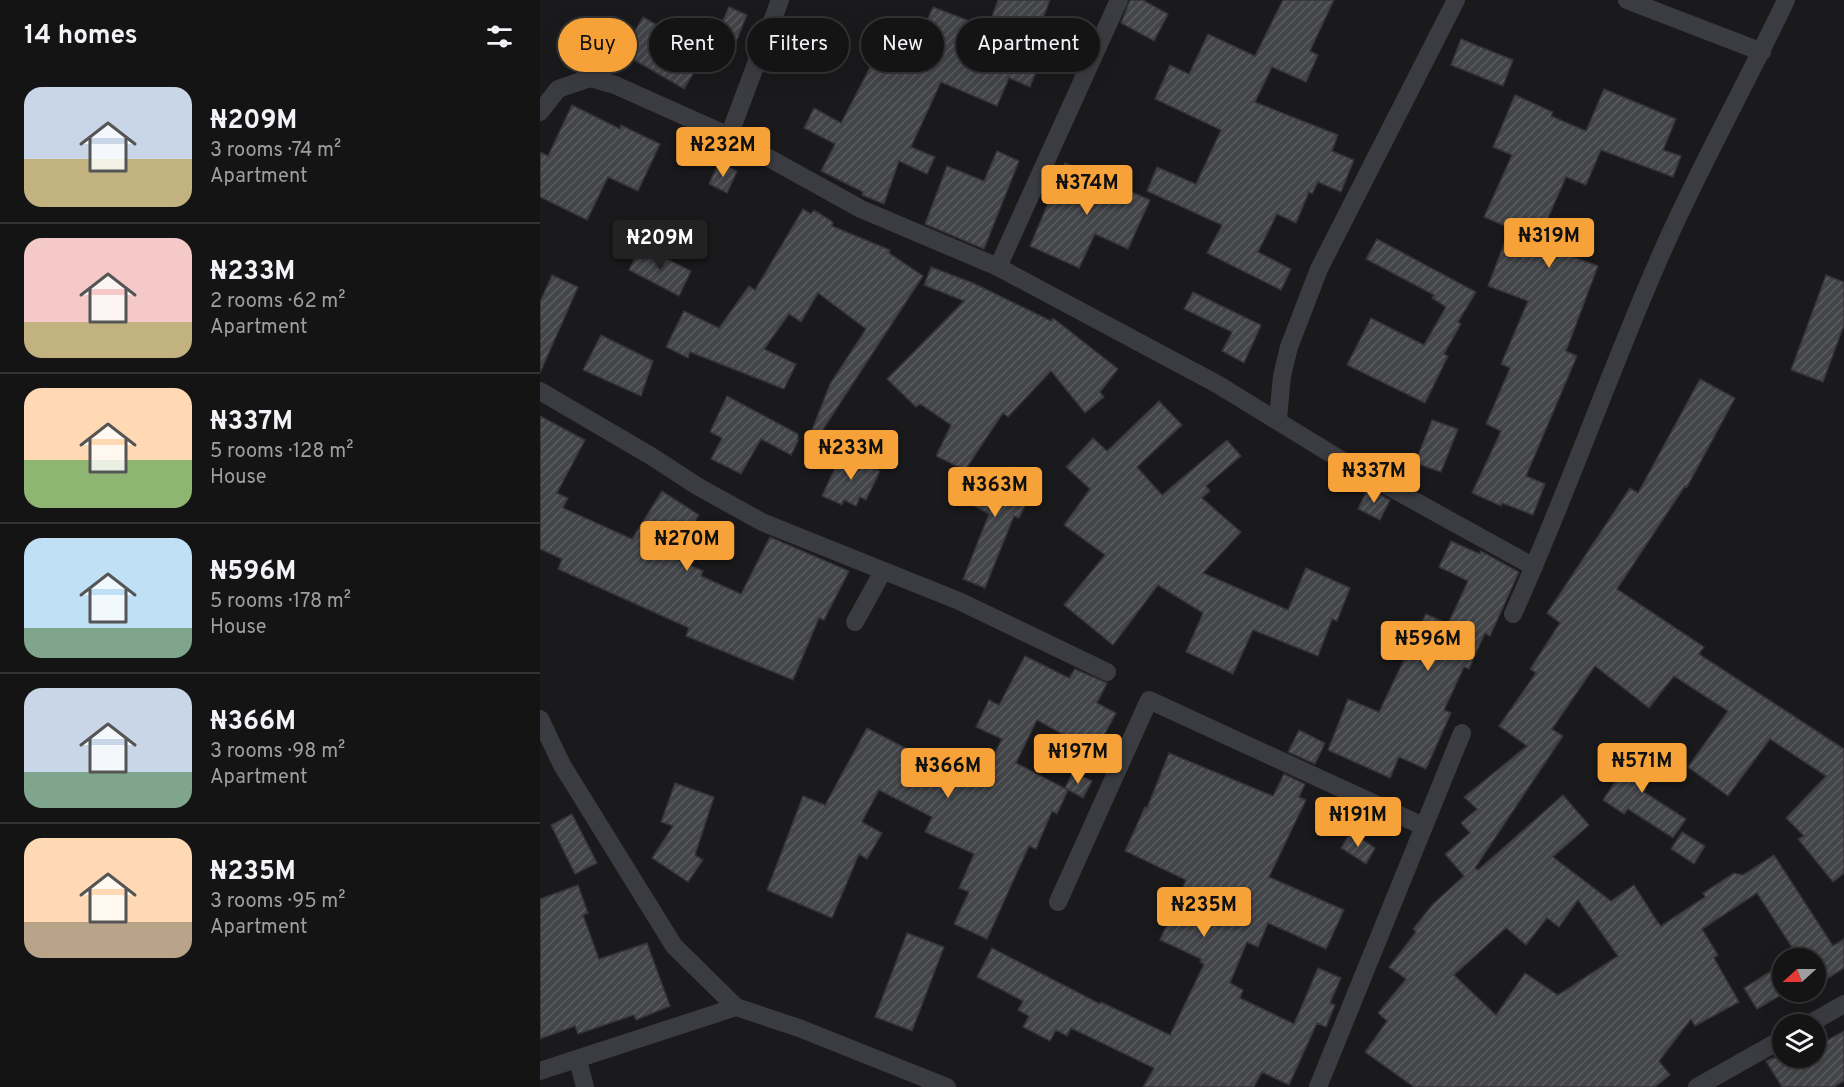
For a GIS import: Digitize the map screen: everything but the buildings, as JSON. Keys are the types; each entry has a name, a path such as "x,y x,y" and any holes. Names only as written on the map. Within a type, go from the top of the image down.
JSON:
{"street":[{"path":"729,136 780,0"},
{"path":"998,267 1119,0"},
{"path":"1278,419 1282,376 1287,357 1319,269 1456,0"},
{"path":"1627,0 1762,52"},
{"path":"1513,614 1662,251 1786,0"},
{"path":"540,112 558,89 590,78 615,85 729,136 861,209 998,267 1278,419 1346,463 1534,567"},
{"path":"540,391 651,456 697,486 762,522 959,601 1107,672"},
{"path":"855,622 883,572"},
{"path":"1058,902 1149,700 1423,826"},
{"path":"542,730 598,826 674,946 736,1007 799,1028 947,1087"},
{"path":"1318,1087 1462,733"},
{"path":"1826,1014 1844,1004"},
{"path":"540,1071 736,1007"},
{"path":"1697,1087 1772,1045"},
{"path":"578,1060 585,1087"}]}
